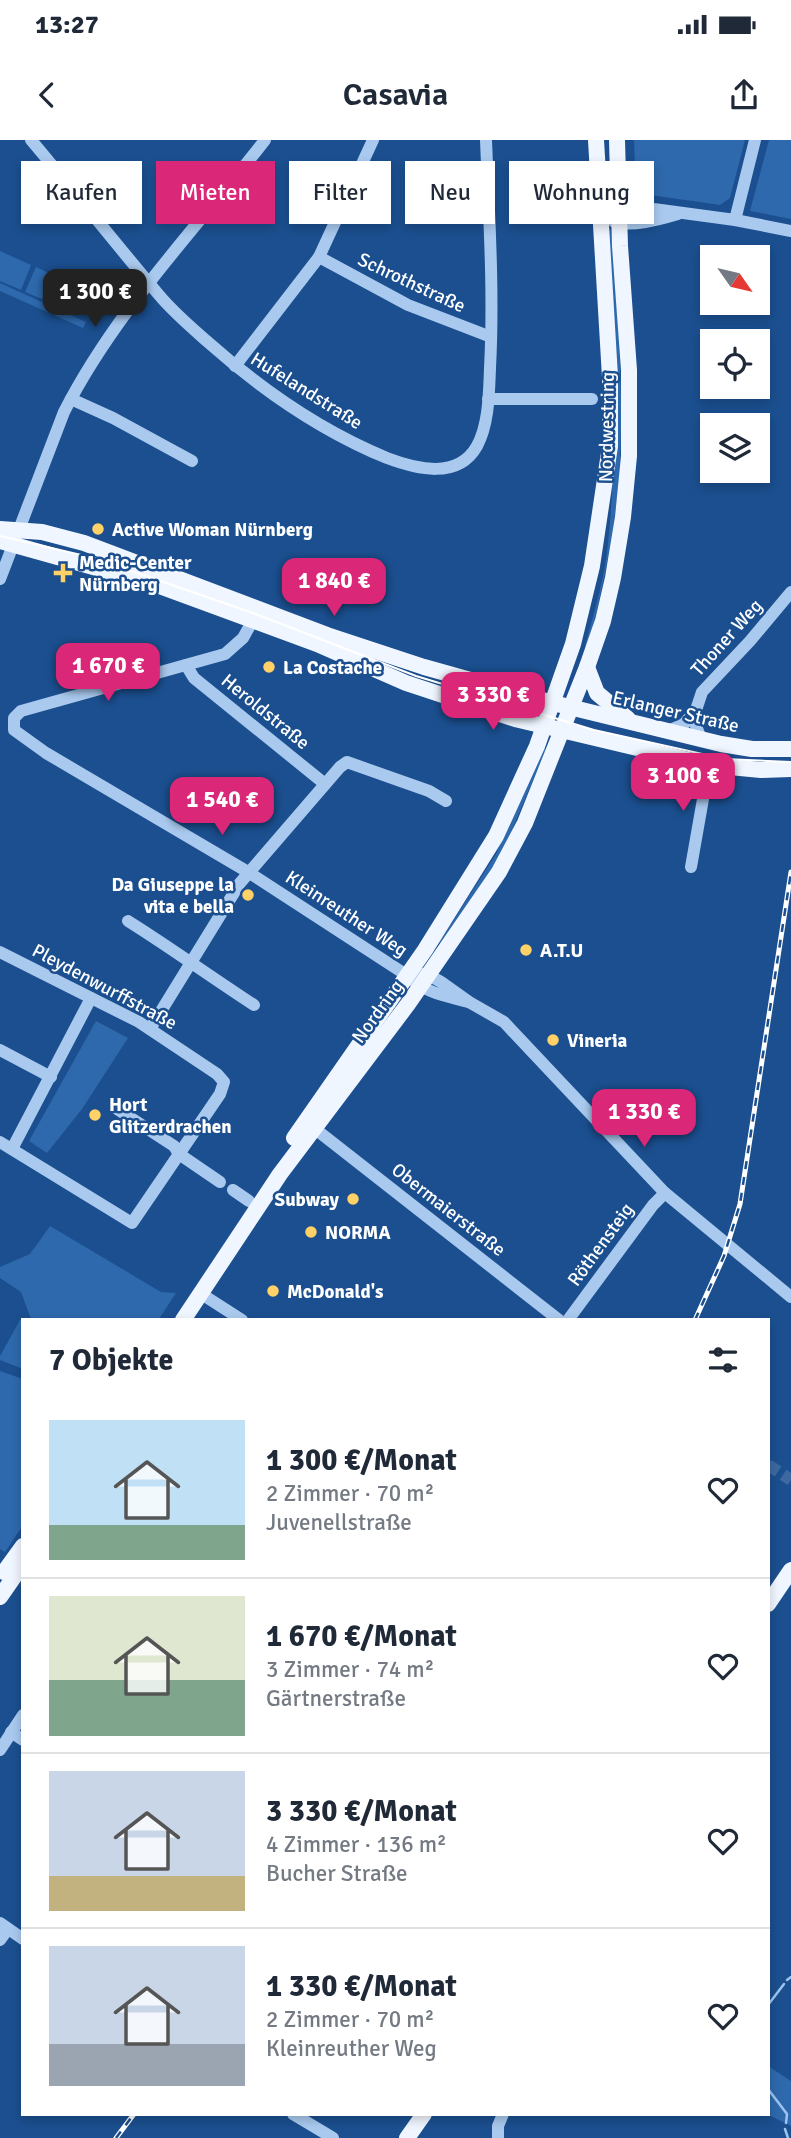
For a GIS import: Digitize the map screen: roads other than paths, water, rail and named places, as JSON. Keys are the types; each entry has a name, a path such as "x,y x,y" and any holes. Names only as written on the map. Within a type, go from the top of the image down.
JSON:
{"main road":[{"name":"Nordwestring","path":"596,140 597,161"},
{"name":"Nordwestring","path":"553,703 585,597 609,464 611,407 601,224"},
{"name":"Nordwestring","path":"571,708 603,621 615,569 628,468 629,384 620,224"},
{"path":"0,529 11,539 257,615 376,671 431,692 544,727 709,765 761,771 791,769"},
{"name":"Erlanger Straße","path":"257,615 387,656 571,708 742,747 791,749"},
{"path":"587,667 597,693 632,723"},
{"name":"Nordring","path":"184,1318 259,1204 314,1128 338,1100 418,979 511,808 553,703"},
{"name":"Nordring","path":"172,1318 249,1201 510,853 525,823 571,708"},
{"path":"0,1578 21,1549"},
{"path":"0,1597 21,1567"},
{"path":"770,1601 791,1570"},
{"path":"407,2138 423,2116"}],"street":[{"name":"Hufelandstraße","path":"31,140 159,295 235,366 298,411 354,443 400,463 431,469 450,468 464,462 483,431 488,399 491,337 486,140"},
{"path":"0,579 11,539 71,399 138,293 265,140"},
{"path":"235,366 318,257 373,140"},
{"path":"735,220 755,140"},
{"path":"654,210 735,220 791,231"},
{"path":"654,220 681,213"},
{"name":"Schrothstraße","path":"318,257 408,305 491,337"},
{"path":"488,399 592,398"},
{"path":"71,399 113,418 192,461"},
{"name":"Thoner Weg","path":"668,731 684,724 696,710 708,683 791,592"},
{"path":"186,665 225,654 243,638 257,615"},
{"name":"Kleinreuther Weg","path":"186,665 21,711 14,718 14,730 46,753 248,872 418,979 435,994 470,1002 492,1013 513,1030 665,1192 791,1297"},
{"name":"Heroldstraße","path":"186,665 194,678 326,784"},
{"path":"696,710 696,726 701,739"},
{"path":"150,1029 248,872 346,762 429,791 446,801"},
{"path":"691,867 709,765"},
{"path":"128,921 254,1005"},
{"name":"Pleydenwurffstraße","path":"0,952 150,1029 217,1074 223,1083 220,1094 179,1154"},
{"path":"12,1149 91,998"},
{"path":"0,1050 51,1077"},
{"path":"114,1107 174,1146 179,1154 220,1182"},
{"name":"Obermaierstraße","path":"314,1128 556,1318"},
{"path":"0,1142 132,1223 179,1154"},
{"path":"233,1190 249,1201"},
{"name":"Röthensteig","path":"569,1318 665,1192"},
{"path":"200,1293 239,1318"},
{"path":"0,1750 21,1718"},
{"path":"11,1732 21,1739"},
{"path":"0,1940 4,1926 21,1938"},
{"path":"296,2116 333,2138"},
{"path":"498,2138 498,2126 502,2116"}],"waterway":[{"path":"787,1980 791,1977"},
{"path":"770,2002 784,1984"},
{"path":"770,2092 787,2114 786,2123"},
{"path":"785,2129 788,2138"}],"tunnel":[{"path":"770,1466 791,1480"}],"tram line":[{"path":"0,536 94,558 253,613 416,676 594,730 725,759 791,762"}],"railway":[{"path":"696,1318 724,1256 740,1204 791,872"},
{"path":"116,2138 132,2116"}],"place":[{"name":"Active Woman Nürnberg","path":"98,529"},
{"name":"Medic-Center Nürnberg","path":"63,573"},
{"name":"La Costache","path":"269,667"},
{"name":"Da Giuseppe la vita e bella","path":"248,895"},
{"name":"A.T.U","path":"526,950"},
{"name":"Vineria","path":"553,1040"},
{"name":"Hort Glitzerdrachen","path":"95,1115"},
{"name":"Subway","path":"353,1199"},
{"name":"NORMA","path":"311,1232"},
{"name":"McDonald's","path":"273,1291"}]}
